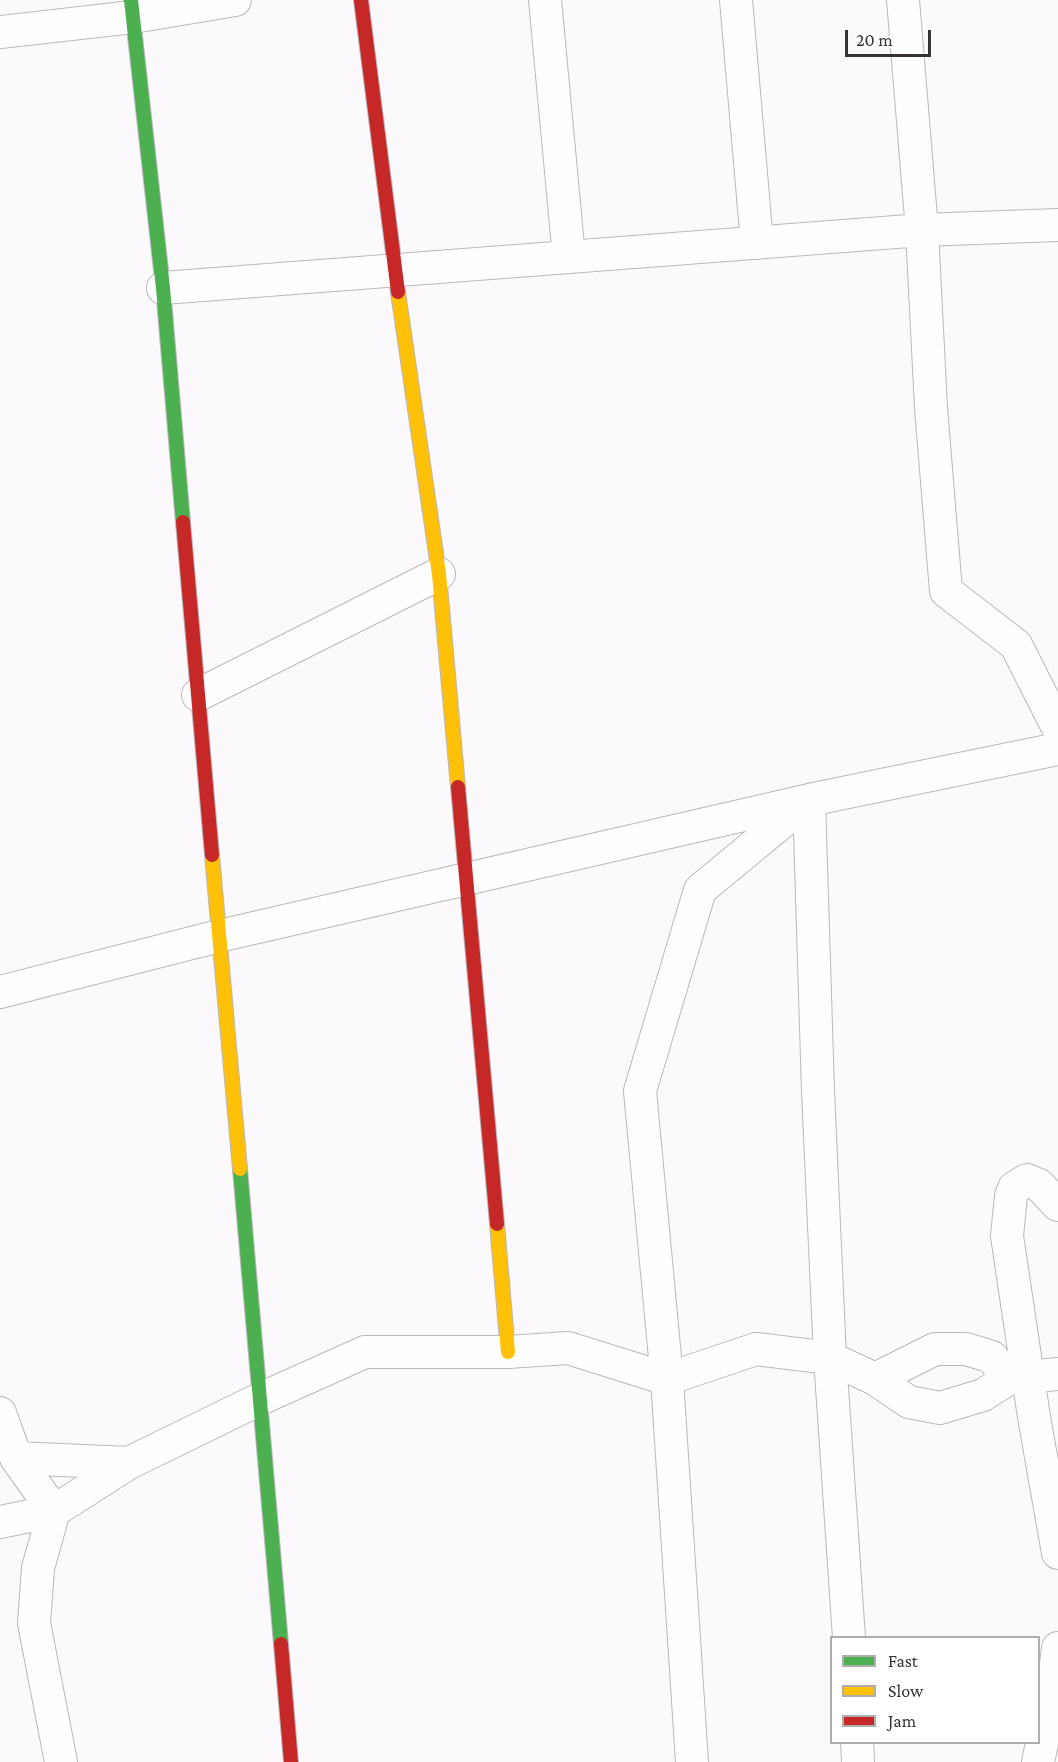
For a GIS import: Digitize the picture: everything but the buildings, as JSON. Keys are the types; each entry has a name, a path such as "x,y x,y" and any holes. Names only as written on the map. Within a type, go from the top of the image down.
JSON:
{"street":[{"path":"0,32 132,8 235,0"},
{"path":"361,0 395,270 439,574 508,1352"},
{"path":"545,0 569,257"},
{"path":"736,0 757,243"},
{"path":"903,0 922,230 931,408 946,591 1016,645 1058,728"},
{"path":"132,8 163,288 291,1762"},
{"path":"163,288 922,230 1058,225"},
{"path":"198,695 439,574"},
{"path":"0,992 219,936 809,800 1058,749"},
{"path":"809,800 818,1091 830,1358 849,1636"},
{"path":"692,1762 667,1379 640,1091 700,890 809,800"},
{"path":"1058,1205 1039,1185 1027,1180 1014,1188 1011,1196 1007,1236 1032,1377 1058,1553"},
{"path":"0,1522 54,1511 129,1463 260,1399 365,1352 508,1352 568,1348 667,1379 756,1348 830,1358 875,1379 909,1402 940,1408 1032,1377"},
{"path":"875,1379 935,1349 966,1349 992,1357 1032,1377"},
{"path":"0,1413 16,1458 54,1511"},
{"path":"16,1458 129,1463"},
{"path":"54,1511 38,1568 34,1623 61,1762"},
{"path":"1038,1762 1052,1696 1058,1648"},
{"path":"857,1744 858,1762"}],"traffic: fast":[{"path":"131,0 163,288 183,522"},
{"path":"240,1169 281,1644"}],"traffic: slow":[{"path":"398,292 439,574 458,787"},
{"path":"212,855 240,1169"},
{"path":"497,1224 508,1352"}],"traffic: jam":[{"path":"361,0 398,292"},
{"path":"183,522 212,855"},
{"path":"458,787 497,1224"},
{"path":"281,1644 291,1762"}]}
